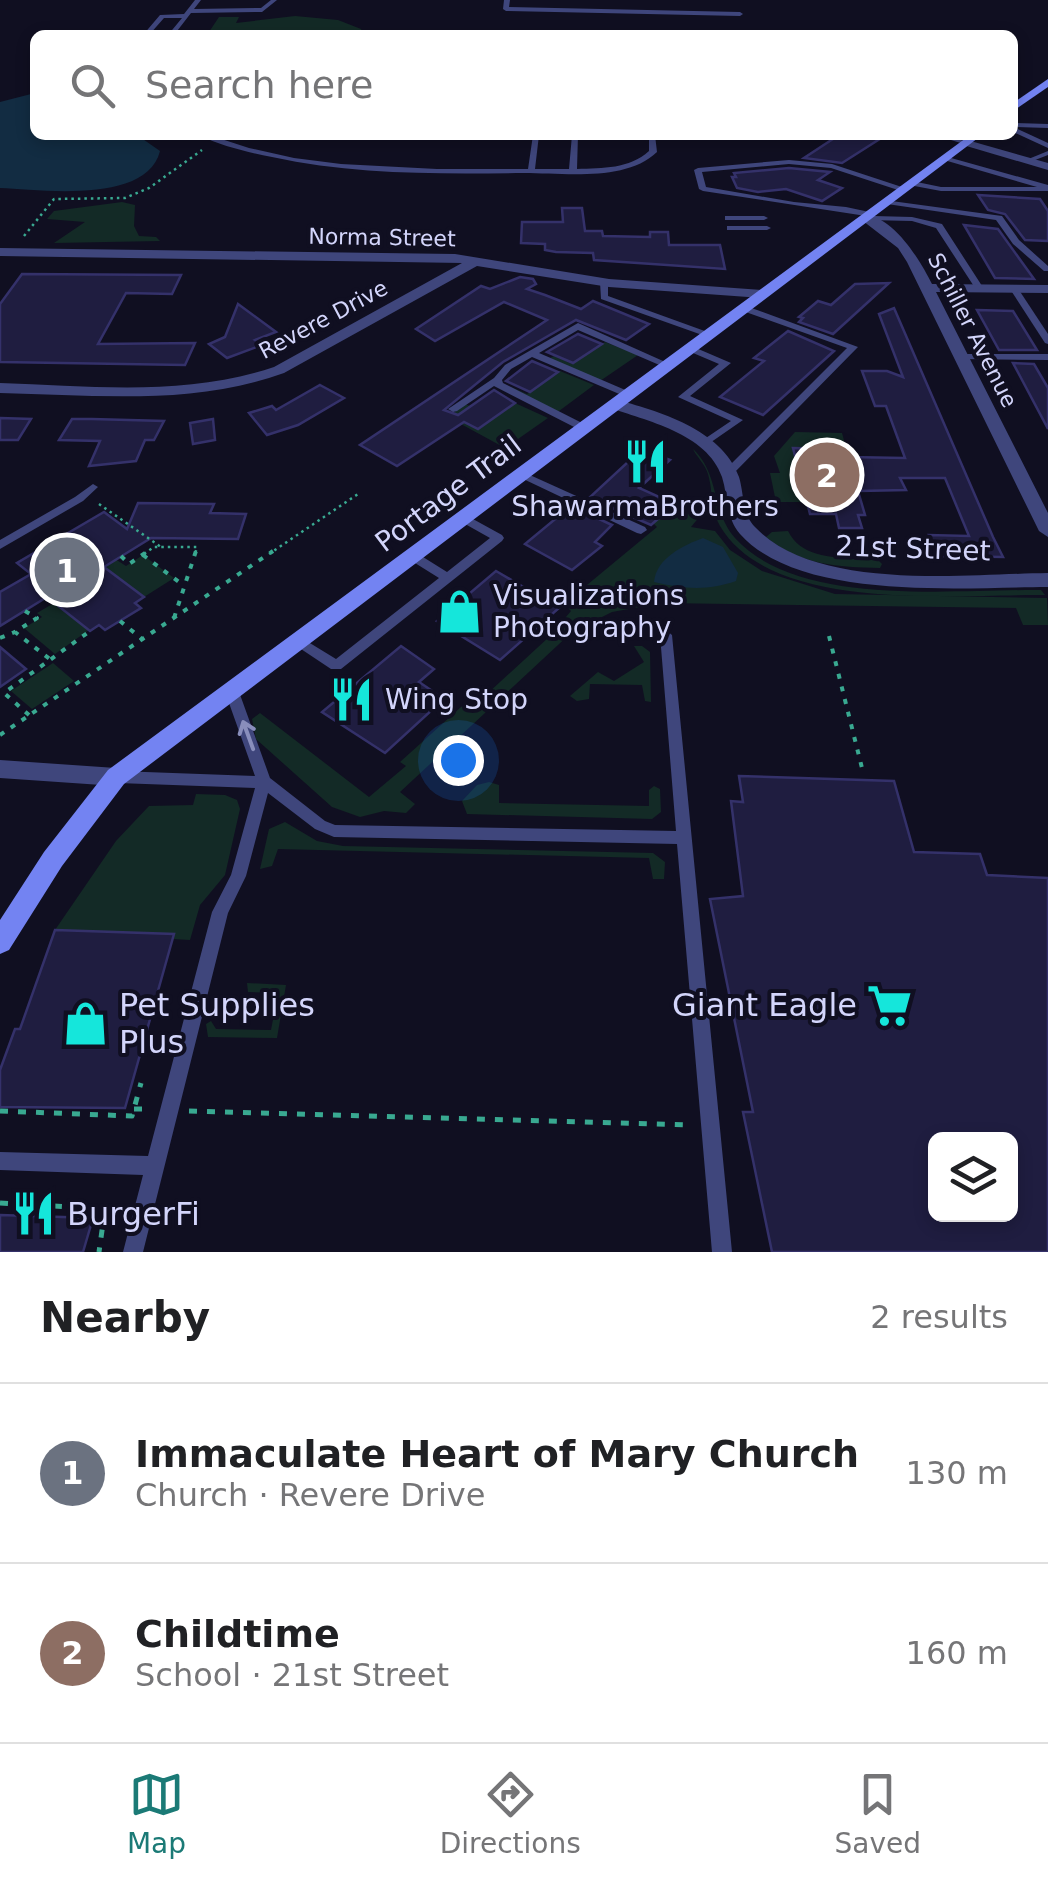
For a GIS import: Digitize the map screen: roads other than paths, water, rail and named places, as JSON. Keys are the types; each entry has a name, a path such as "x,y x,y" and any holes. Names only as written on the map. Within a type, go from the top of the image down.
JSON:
{"main road":[{"path":"1018,104 1048,82"},
{"name":"Portage Trail","path":"0,942 53,860 116,776 971,140"}],"street":[{"path":"975,140 1048,167"},
{"name":"Schiller Avenue","path":"869,217 903,245 1048,530"},
{"name":"Norma Street","path":"6,252 478,260 604,282 762,294"},
{"path":"417,257 437,284"},
{"name":"Revere Drive","path":"0,388 174,390 235,384 279,370 478,260"},
{"path":"927,288 1048,289"},
{"name":"21st Street","path":"620,399 704,444 718,456 728,472 746,529 774,553 804,567 842,575 1048,580"},
{"path":"0,769 116,776"}],"lane":[{"path":"174,30 198,0"},
{"path":"150,30 162,16 262,10 274,0"},
{"path":"507,0 506,9 740,14"},
{"path":"1032,93 1048,93"},
{"path":"1018,127 1048,126"},
{"path":"1018,130 1048,149 1030,160"},
{"path":"214,140 265,156 320,165 573,171 610,170 641,162 653,152 652,140"},
{"path":"531,170 535,140"},
{"path":"573,171 575,140"},
{"path":"947,158 1047,187"},
{"path":"980,288 939,226 912,219 869,217 838,205 808,206 759,194 703,189 698,170 789,162 832,166 908,186 1015,191 1047,187"},
{"path":"887,202 999,218 1016,242 1048,270"},
{"path":"764,218 729,223 768,228"},
{"path":"604,282 604,298 708,334"},
{"path":"1014,289 1048,341"},
{"path":"728,472 853,347 744,308"},
{"path":"453,410 497,380 508,366 578,326 668,364"},
{"path":"689,348 726,363 684,397 738,420 704,444"},
{"path":"531,354 620,399"},
{"path":"962,357 1048,357"},
{"path":"497,380 498,385 582,428"},
{"path":"521,474 641,530"},
{"path":"0,545 93,494"},
{"path":"296,640 336,666 498,538 462,517"},
{"path":"411,555 446,578"},
{"path":"666,635 722,1252"},
{"path":"231,689 264,782 320,825 334,831 684,838"},
{"path":"116,776 264,782"},
{"path":"133,1252 220,912 238,876 264,782"},
{"path":"0,1161 153,1166"}],"water":[{"path":"30,94 30,140 144,140 160,151 151,168 115,187 66,191 0,188 0,102"},
{"path":"703,538 723,547 738,573 736,581 695,588 654,582 665,559"}],"place":[{"name":"ShawarmaBrothers","path":"645,461"},
{"name":"Childtime","path":"827,475"},
{"name":"Immaculate Heart of Mary Church","path":"67,570"},
{"name":"Visualizations Photography","path":"460,611"},
{"name":"Wing Stop","path":"352,699"},
{"name":"Giant Eagle","path":"890,1005"},
{"name":"Pet Supplies Plus","path":"86,1023"},
{"name":"BurgerFi","path":"34,1214"}]}
